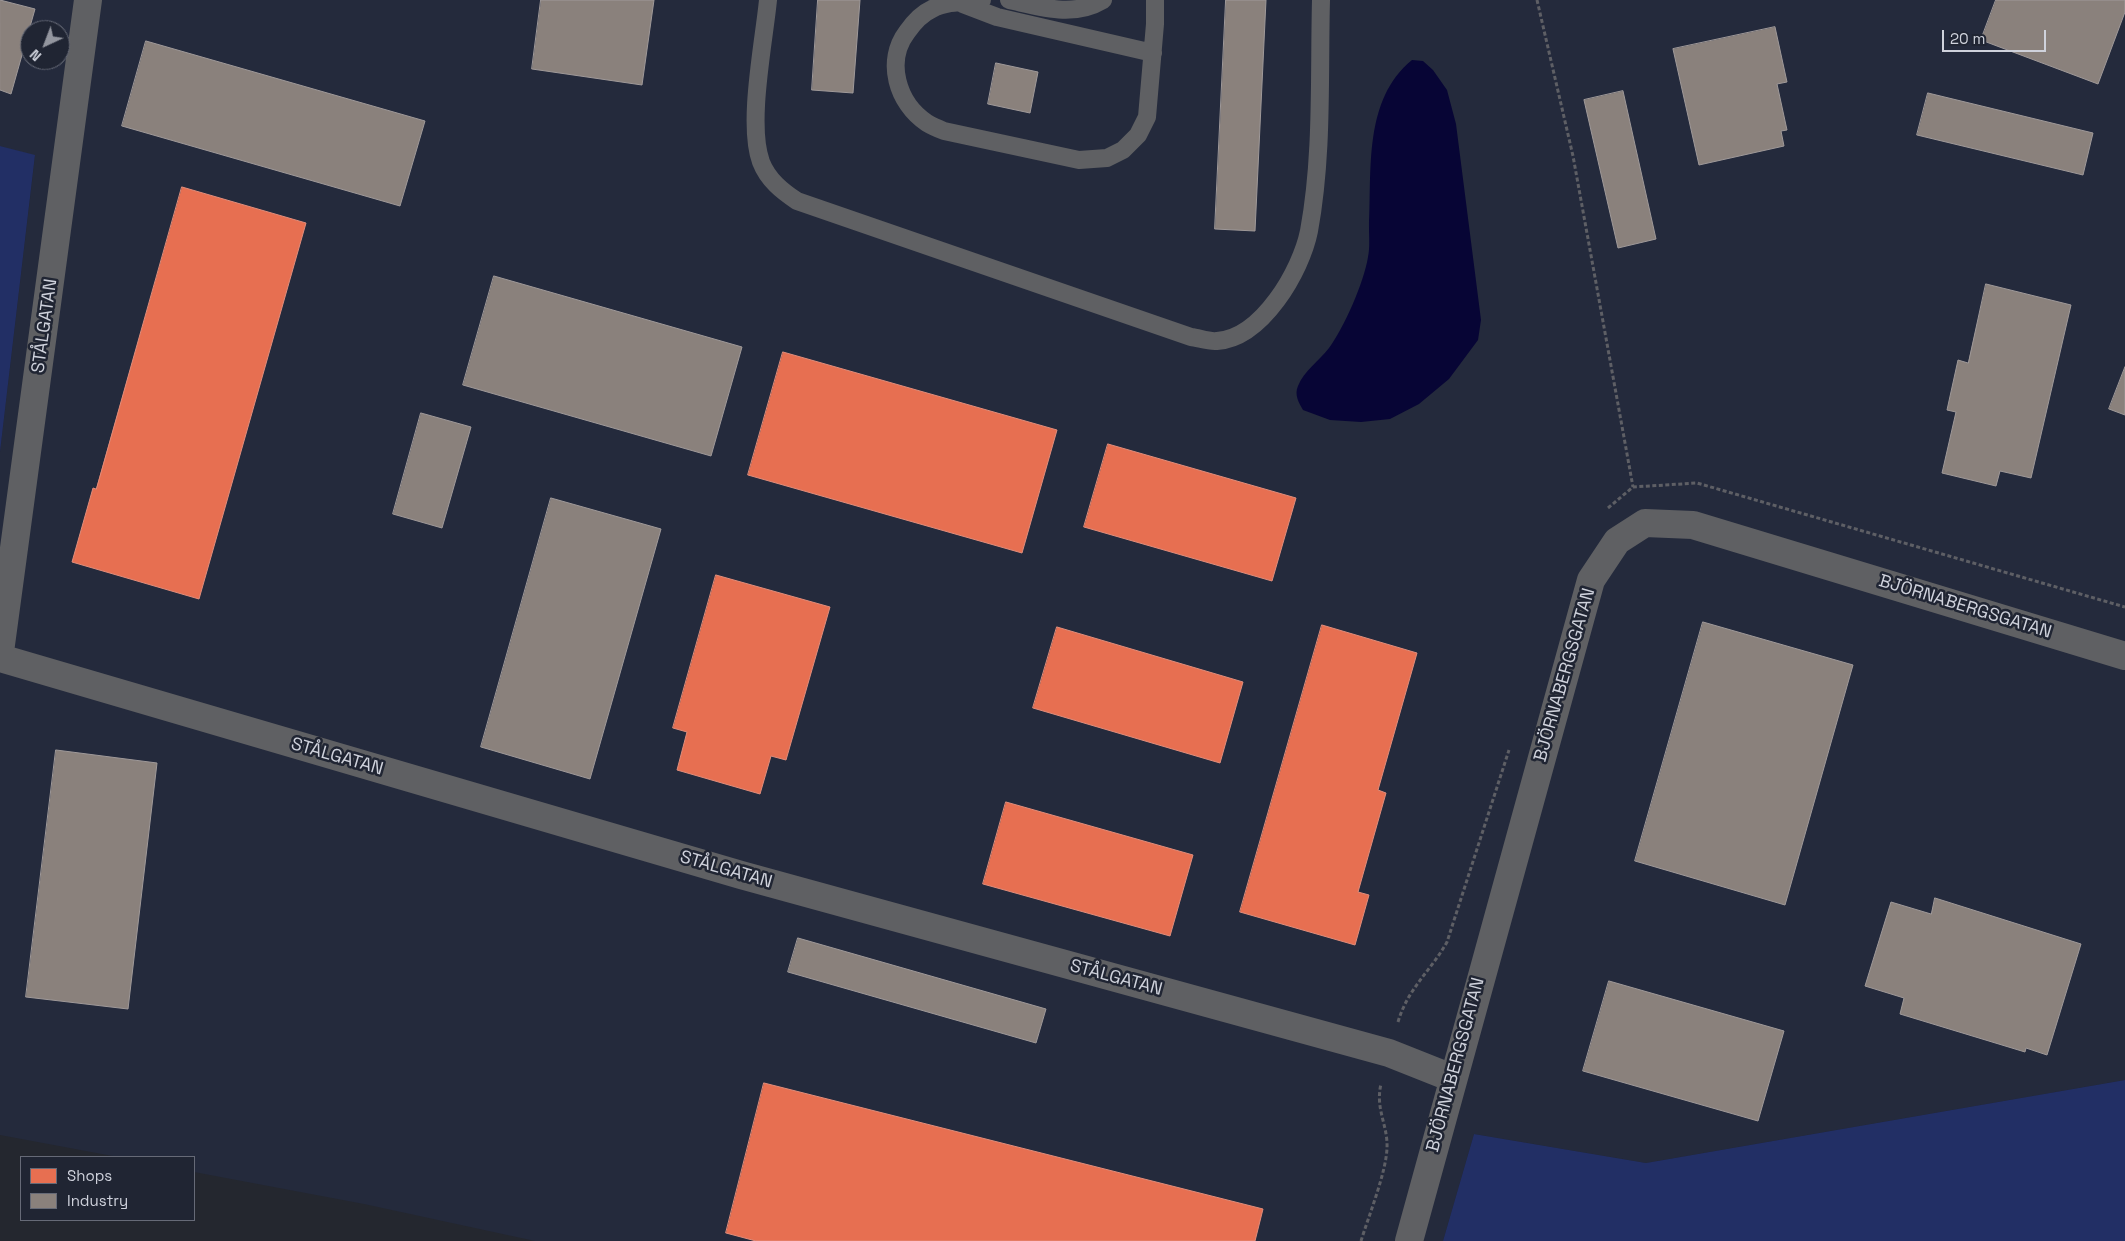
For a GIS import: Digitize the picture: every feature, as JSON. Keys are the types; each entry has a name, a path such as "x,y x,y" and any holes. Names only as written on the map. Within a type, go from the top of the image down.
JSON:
{"street":[{"name":"STÅLGATAN","path":"0,652 88,0"},
{"name":"BJÖRNABERGSGATAN","path":"1409,1241 1452,1078 1591,580 1618,541 1624,536 1645,523 1693,525 2125,656"},
{"name":"STÅLGATAN","path":"0,658 741,875 1389,1054 1452,1078"}],"lane":[{"path":"768,0 755,122 761,162 777,188 797,201 1191,337 1216,342 1238,336 1256,325 1277,300 1294,269 1308,233 1316,175 1321,0"},
{"path":"982,0 951,3 933,8 916,20 900,41 895,54 896,76 902,95 915,112 927,123 944,131 1079,160 1107,158 1123,150 1138,135 1147,116 1153,53 1155,0"},
{"path":"1009,0 1048,8 1075,10 1092,6 1103,0"},
{"path":"960,2 997,17 1153,53"}],"path":[{"path":"1537,0 1573,156 1633,486"},
{"path":"1606,512 1611,504 1633,486 1697,483 2125,607"},
{"path":"1362,1241 1387,1148 1379,1098 1389,1054 1400,1018 1412,990 1432,966 1447,942 1511,743"}],"shaded area":[{"path":"0,0 2125,0 2125,1080 1646,1163 1474,1134 1443,1241 535,1241 364,1204 195,1172 195,1156 113,1156 0,1135 0,452 35,156 0,146"},
{"path":"1412,60 1423,61 1433,70 1447,90 1456,124 1481,320 1478,340 1449,379 1419,404 1390,419 1361,422 1330,420 1303,410 1298,399 1297,389 1304,376 1335,339 1358,292 1369,250 1371,160 1373,137 1378,115 1385,95 1396,76"},
{"path":"0,146 35,155 0,452"},
{"path":"2125,1080 2125,1241 1443,1241 1474,1134 1646,1163"}],"building: Shops":[{"path":"182,187 306,223 199,599 72,562 93,488 96,489"},
{"path":"783,352 1057,430 1022,553 748,475"},
{"path":"1108,444 1296,498 1272,581 1084,527"},
{"path":"716,575 830,607 786,760 771,756 760,794 677,770 687,732 673,728"},
{"path":"1322,625 1417,653 1378,790 1386,793 1358,892 1369,895 1355,945 1240,912"},
{"path":"1057,627 1243,682 1220,763 1033,708"},
{"path":"1006,802 1193,855 1170,936 983,884"},
{"path":"764,1083 1263,1209 1255,1241 756,1241 726,1233"}],"building: Industry":[{"path":"0,0 35,9 32,20 20,20 20,62 11,94 0,90"},
{"path":"541,0 654,0 642,85 532,69"},
{"path":"818,0 860,0 853,93 812,90"},
{"path":"1226,0 1266,0 1255,231 1215,229"},
{"path":"1996,0 2125,0 2125,12 2098,84 1981,40"},
{"path":"1775,27 1787,82 1777,84 1787,130 1781,131 1784,146 1699,165 1673,49"},
{"path":"146,41 425,121 400,206 122,126"},
{"path":"996,63 1038,72 1030,113 988,104"},
{"path":"1623,91 1656,239 1618,248 1584,100"},
{"path":"1928,93 2093,133 2083,175 1917,135"},
{"path":"494,276 742,347 711,456 463,385"},
{"path":"1986,284 2071,305 2031,478 2000,471 1996,486 1942,473 1956,412 1947,410 1958,360 1968,363"},
{"path":"2125,367 2125,415 2109,409"},
{"path":"421,413 471,427 442,528 393,514"},
{"path":"551,498 661,529 590,779 481,747"},
{"path":"1703,622 1853,665 1785,905 1635,861"},
{"path":"56,750 157,763 128,1009 26,997"},
{"path":"1935,898 2081,944 2047,1055 2026,1048 2025,1052 1900,1014 1904,998 1865,986 1891,902 1931,914"},
{"path":"798,938 1046,1009 1036,1043 788,972"},
{"path":"1609,981 1784,1031 1758,1121 1583,1071"}]}
